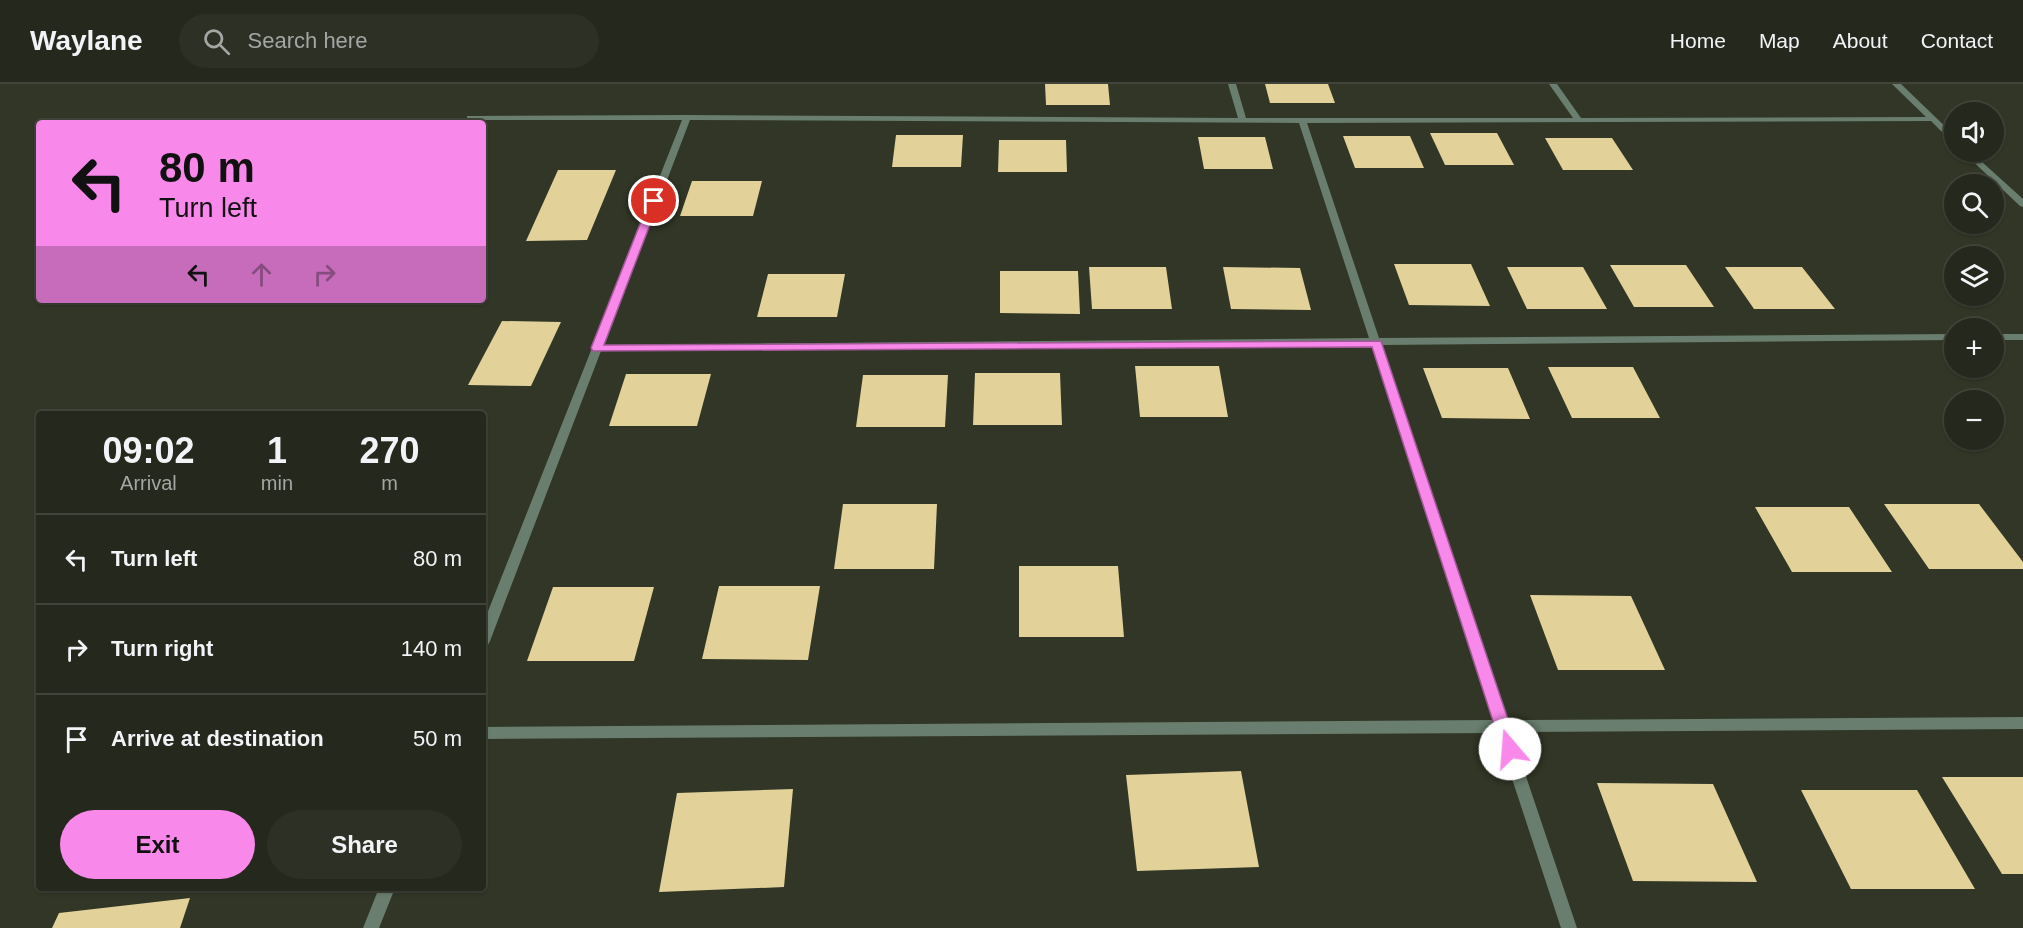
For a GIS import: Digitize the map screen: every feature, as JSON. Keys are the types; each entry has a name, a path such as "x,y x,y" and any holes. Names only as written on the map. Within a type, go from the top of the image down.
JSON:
{"street":[{"path":"1232,84 1243,121"},
{"path":"1553,84 1579,120"},
{"path":"1896,84 1944,129"},
{"path":"486,633 687,117"},
{"path":"470,118 687,117 1243,121 1933,119"},
{"path":"1302,121 1569,928"},
{"path":"1978,162 2023,204"},
{"path":"597,348 1377,344 1944,337"},
{"path":"2004,337 2023,337"},
{"path":"486,734 2023,723"},
{"path":"371,928 386,891"}],"building":[{"path":"1045,84 1108,84 1110,105 1046,105"},
{"path":"1265,84 1328,84 1335,103 1270,103"},
{"path":"1430,133 1497,133 1514,165 1445,165"},
{"path":"896,135 963,135 961,167 892,167"},
{"path":"1343,136 1410,136 1424,168 1355,168"},
{"path":"1198,137 1265,137 1273,169 1204,169"},
{"path":"1545,138 1612,138 1633,170 1563,170"},
{"path":"999,140 1066,140 1067,172 998,172"},
{"path":"558,170 616,170 587,240 526,241"},
{"path":"692,181 762,181 753,216 680,216"},
{"path":"1394,264 1471,264 1490,306 1409,305"},
{"path":"1610,265 1686,265 1714,307 1634,307"},
{"path":"1089,267 1166,267 1172,309 1092,309"},
{"path":"1223,267 1300,268 1311,310 1231,309"},
{"path":"1507,267 1583,267 1607,309 1527,309"},
{"path":"1725,267 1802,267 1835,309 1754,309"},
{"path":"1000,271 1078,271 1080,314 1000,313"},
{"path":"768,274 845,274 837,317 757,317"},
{"path":"502,321 561,322 531,386 468,385"},
{"path":"1135,366 1219,366 1228,417 1140,417"},
{"path":"1548,367 1633,367 1660,418 1572,418"},
{"path":"1423,368 1508,368 1530,419 1442,418"},
{"path":"975,373 1060,373 1062,425 973,425"},
{"path":"626,374 711,374 697,426 609,426"},
{"path":"863,375 948,375 945,427 856,427"},
{"path":"843,504 937,504 934,569 834,569"},
{"path":"1884,504 1979,504 2023,562 2023,569 1929,569"},
{"path":"1755,507 1849,507 1892,572 1792,572"},
{"path":"1019,566 1118,566 1124,637 1019,637"},
{"path":"719,586 820,586 808,660 702,659"},
{"path":"553,587 654,587 634,661 527,661"},
{"path":"1530,595 1631,596 1665,670 1558,670"},
{"path":"1241,771 1259,867 1137,871 1126,775"},
{"path":"1942,777 2023,777 2023,874 2002,874"},
{"path":"1597,783 1713,784 1757,882 1633,881"},
{"path":"793,789 784,887 659,892 677,793"},
{"path":"1801,790 1917,790 1975,889 1851,889"},
{"path":"190,898 180,928 52,928 59,913"}],"route":[{"path":"654,201 597,348 1377,344 1510,749"}]}
